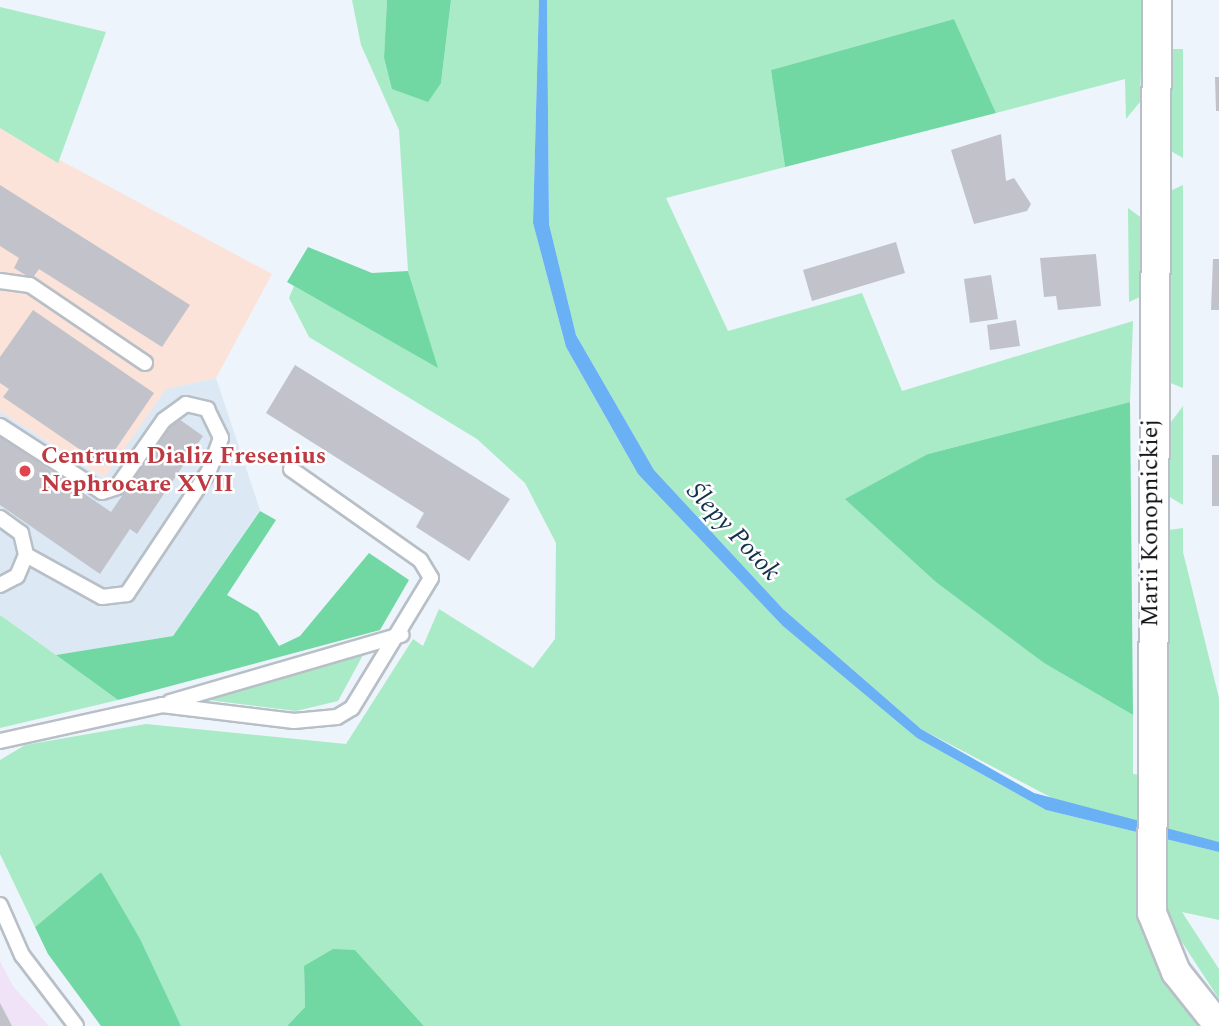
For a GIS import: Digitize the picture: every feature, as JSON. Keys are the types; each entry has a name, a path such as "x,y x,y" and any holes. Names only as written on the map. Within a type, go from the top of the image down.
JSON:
{"street":[{"name":"Marii Konopnickiej","path":"1157,0 1151,609 1152,913 1170,962 1219,1026"}],"lane":[{"path":"0,281 30,285 145,363"},
{"path":"0,426 107,493 181,406 207,408 221,438 209,471 127,594 102,597 26,555"},
{"path":"162,705 294,721 337,718 365,694 428,589 426,568 292,469"},
{"path":"0,518 21,533 26,555 17,576 0,585"},
{"path":"0,741 162,705 401,635"},
{"path":"0,905 22,955 76,1026"}],"shaded area":[{"path":"0,128 272,274 216,378 166,389 105,478 0,411"},
{"path":"216,378 260,510 173,636 56,655 0,615 0,411 104,478 166,389"},
{"path":"0,961 13,986 49,1026 0,1026"}],"green space":[{"path":"352,0 387,0 384,57 441,83 451,0 539,0 533,223 566,347 638,474 917,738 1046,810 1219,852 1219,920 1182,912 1219,969 1219,999 1174,930 1167,906 1168,844 1138,838 1143,935 1161,972 1202,1026 424,1026 355,950 304,966 305,1007 287,1026 181,1026 101,872 35,927 0,854 0,760 25,745 146,724 346,744 413,639 423,646 439,609 533,668 555,639 556,543 525,483 477,439 309,337 289,298 294,286 437,367 408,271 399,130 361,45"},
{"path":"387,0 451,0 441,83 428,102 392,89 384,57"},
{"path":"547,0 1143,0 1140,102 1126,119 1125,79 996,113 954,19 771,70 785,167 666,198 728,331 862,293 902,391 1133,321 1130,402 928,454 993,623 1044,663 1133,715 1133,774 1167,777 1166,541 1169,530 1183,528 1183,552 1219,698 1219,842 1073,809 921,729 783,609 654,470 576,335 549,224"},
{"path":"1166,0 1173,0 1173,49 1183,49 1183,158 1169,150"},
{"path":"0,7 106,32 58,163 0,128"},
{"path":"954,19 996,113 785,167 771,70"},
{"path":"1183,185 1183,388 1168,382 1168,192"},
{"path":"1128,208 1143,219 1140,297 1129,302"},
{"path":"308,247 372,273 408,271 438,368 287,282"},
{"path":"1130,402 1133,715 1044,663 936,582 845,499 928,454"},
{"path":"1183,406 1183,505 1168,496 1168,426"},
{"path":"260,511 276,520 227,595 258,613 279,646 300,636 369,553 409,580 380,630 118,700 56,655 173,636"},
{"path":"0,615 56,655 118,700 0,728"},
{"path":"363,655 338,701 296,711 208,700"},
{"path":"101,872 140,939 181,1026 101,1026 48,954 35,927"},
{"path":"333,949 355,950 424,1026 287,1026 305,1007 304,966"}],"water":[{"path":"539,0 547,0 549,224 576,335 654,470 783,609 921,729 1034,793 1219,842 1219,852 1046,810 917,738 783,626 638,474 566,347 533,223"}],"building":[{"path":"1215,77 1219,77 1219,111 1216,111"},
{"path":"1001,134 1006,181 1014,178 1031,204 1027,211 974,224 951,150"},
{"path":"0,185 190,305 162,347 39,269 32,279 14,268 19,258 0,246"},
{"path":"896,242 905,273 812,301 803,270"},
{"path":"1096,254 1101,306 1058,310 1056,296 1044,297 1040,258"},
{"path":"1213,259 1219,259 1219,310 1211,310"},
{"path":"991,275 998,319 970,323 964,279"},
{"path":"33,310 154,393 104,466 3,397 9,389 0,383 0,357"},
{"path":"1016,320 1020,346 990,350 987,325"},
{"path":"295,365 510,499 469,561 416,527 424,513 266,413"},
{"name":"Centrum Dializ Fresenius Nephrocare XVII","path":"176,417 203,436 137,534 130,529 100,574 0,505 0,436 111,512"},
{"path":"1212,455 1219,455 1219,506 1212,506"},
{"path":"0,1003 12,1026 0,1026"}],"place":[{"name":"Centrum Dializ Fresenius Nephrocare XVII","path":"25,471"}],"water label":[{"name":"Ślepy Potok","path":"733,532"}]}
